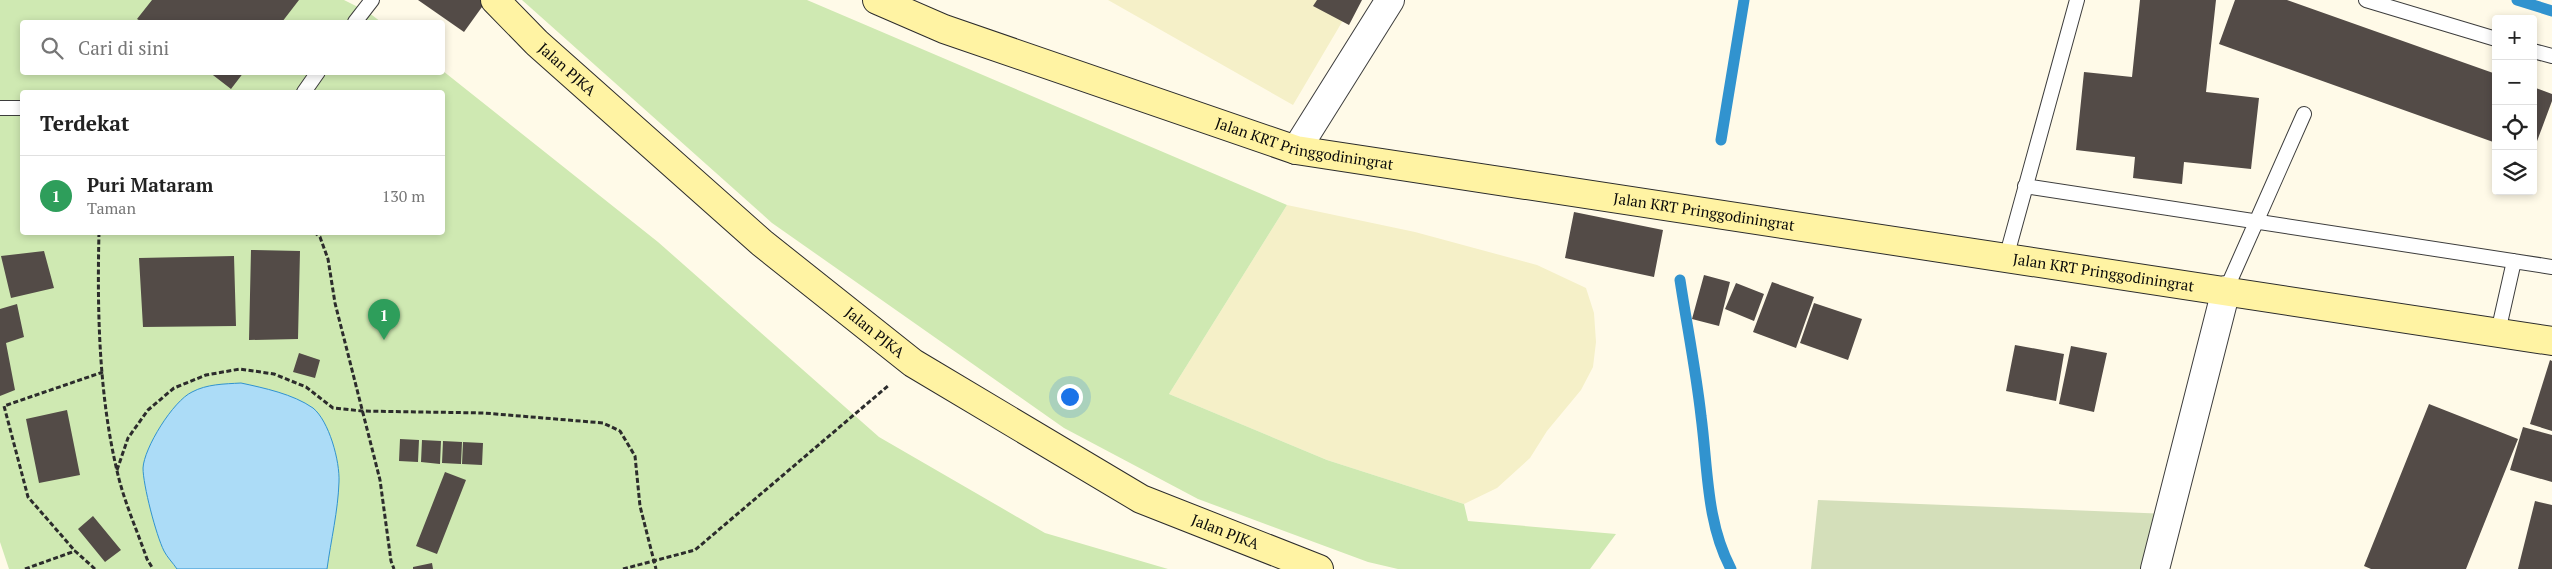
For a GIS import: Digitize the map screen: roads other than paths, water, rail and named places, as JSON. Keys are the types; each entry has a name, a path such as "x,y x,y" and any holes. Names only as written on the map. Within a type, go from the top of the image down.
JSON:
{"main road":[{"name":"Jalan PJKA","path":"494,0 537,43 762,243 913,363 1141,499 1319,569"},
{"name":"Jalan KRT Pringgodiningrat","path":"877,0 944,29 1296,150 2552,341"}],"street":[{"path":"1296,150 1390,0"},
{"path":"2155,569 2226,290"}],"lane":[{"path":"357,20 372,0"},
{"path":"2006,258 2077,0"},
{"path":"2366,0 2492,38"},
{"path":"2537,52 2552,56"},
{"path":"305,90 316,75"},
{"path":"0,108 20,108"},
{"path":"2226,290 2304,114"},
{"path":"2025,186 2552,267"},
{"path":"2498,332 2514,261"}],"water":[{"path":"241,383 278,392 305,403 319,414 329,432 338,463 339,482 336,515 327,569 177,569 164,551 154,522 144,476 143,468 148,449 168,415 184,397 204,387"}],"waterway":[{"path":"1721,140 1744,0"},
{"path":"2517,0 2552,11"},
{"path":"1680,280 1699,399 1712,514 1723,551 1731,569"}],"place":[{"name":"Puri Mataram","path":"384,340"}]}
